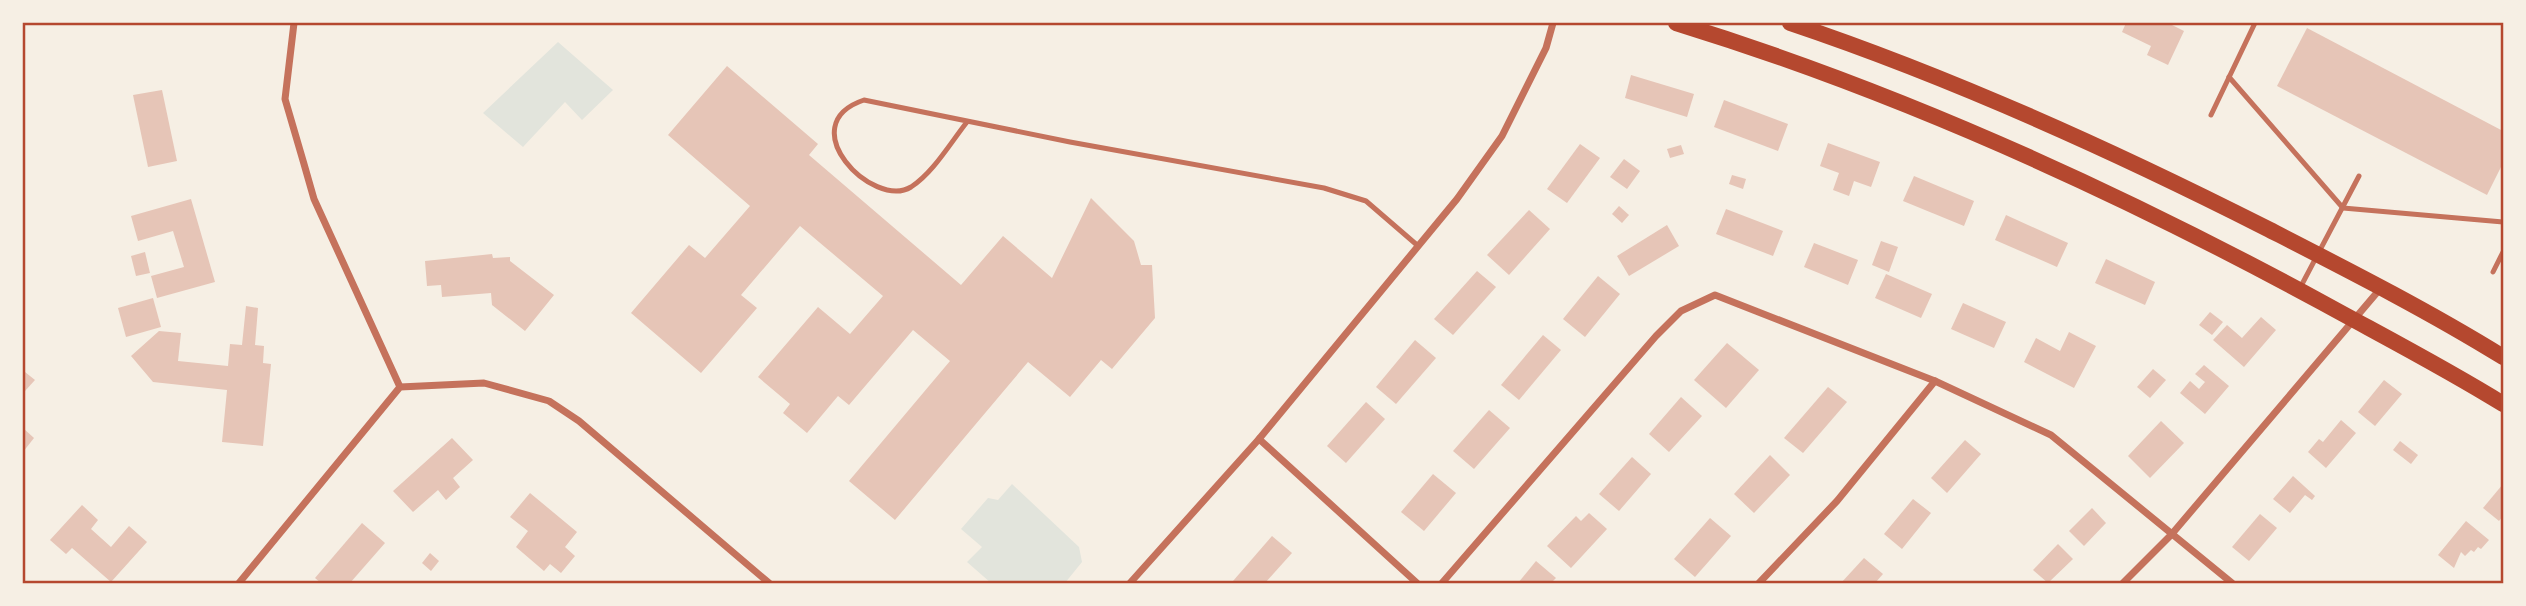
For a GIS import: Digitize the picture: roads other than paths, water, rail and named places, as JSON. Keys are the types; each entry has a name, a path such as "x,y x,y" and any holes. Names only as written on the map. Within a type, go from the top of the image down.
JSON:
{"main road":[{"path":"1676,23 1733,40 1909,106 2116,198 2217,246 2503,404"},
{"path":"1790,23 1933,75 2177,183 2319,255 2503,357"}],"street":[{"path":"294,23 285,99 300,151 314,199 400,387"},
{"path":"1130,583 1259,439 1457,199 1502,136 1546,48 1553,23"},
{"path":"2123,583 2171,535 2381,289"},
{"path":"1442,583 1656,336 1681,311 1715,295 1935,381 2051,435 2232,583"},
{"path":"1759,583 1837,501 1935,381"},
{"path":"239,583 400,387 484,383 549,401 579,421 769,583"},
{"path":"1259,439 1417,583"}],"lane":[{"path":"2211,115 2255,23"},
{"path":"2229,77 2343,208 2503,222"},
{"path":"967,122 921,179 909,188 896,191 876,187 848,165 839,156 834,134 836,121 844,110 864,100 967,122 1324,188 1366,201 1417,245"},
{"path":"2299,290 2359,176"},
{"path":"2493,272 2503,252"}]}
